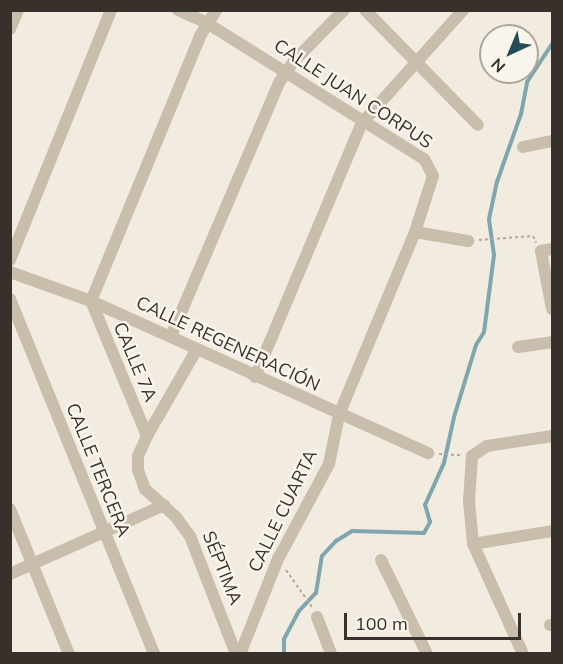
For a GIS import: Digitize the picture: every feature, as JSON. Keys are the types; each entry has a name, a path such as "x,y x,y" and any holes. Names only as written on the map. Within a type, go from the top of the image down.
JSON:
{"street":[{"path":"10,29 18,10"},
{"path":"10,260 111,10"},
{"name":"CALLE JUAN CORPUS","path":"178,10 207,22 362,123 424,159 433,169 415,232"},
{"path":"91,301 207,22 216,10"},
{"path":"171,336 285,71 344,10"},
{"path":"365,10 477,126"},
{"path":"255,377 362,123 414,61 464,10"},
{"path":"523,147 552,141"},
{"path":"415,232 468,241"},
{"name":"CALLE CUARTA","path":"238,654 278,559 328,464 339,414 415,232"},
{"path":"547,250 552,309"},
{"name":"CALLE REGENERACIÓN","path":"10,272 91,301 171,336 255,377 428,453"},
{"name":"CALLE TERCERA","path":"10,299 14,319 154,654"},
{"name":"CALLE 7A","path":"91,301 147,436"},
{"path":"518,347 552,342"},
{"name":"SÉPTIMA","path":"197,349 147,436 138,456 138,470 146,489 190,536 238,654"},
{"path":"523,654 473,544 469,501 472,456 487,446 552,436"},
{"path":"10,574 164,506"},
{"path":"10,509 69,654"},
{"path":"473,544 552,531"},
{"path":"381,560 427,654"},
{"path":"317,617 331,654"}],"path":[{"path":"468,241 519,239 533,236 547,250"},
{"path":"428,453 466,455"},
{"path":"288,571 317,617"}],"waterway":[{"path":"284,654 284,639 299,611 316,593 322,556 336,541 352,531 424,533 430,522 425,505 444,463 454,417 476,345 484,332 494,255 489,219 497,182 521,114 527,82 552,44"}]}
